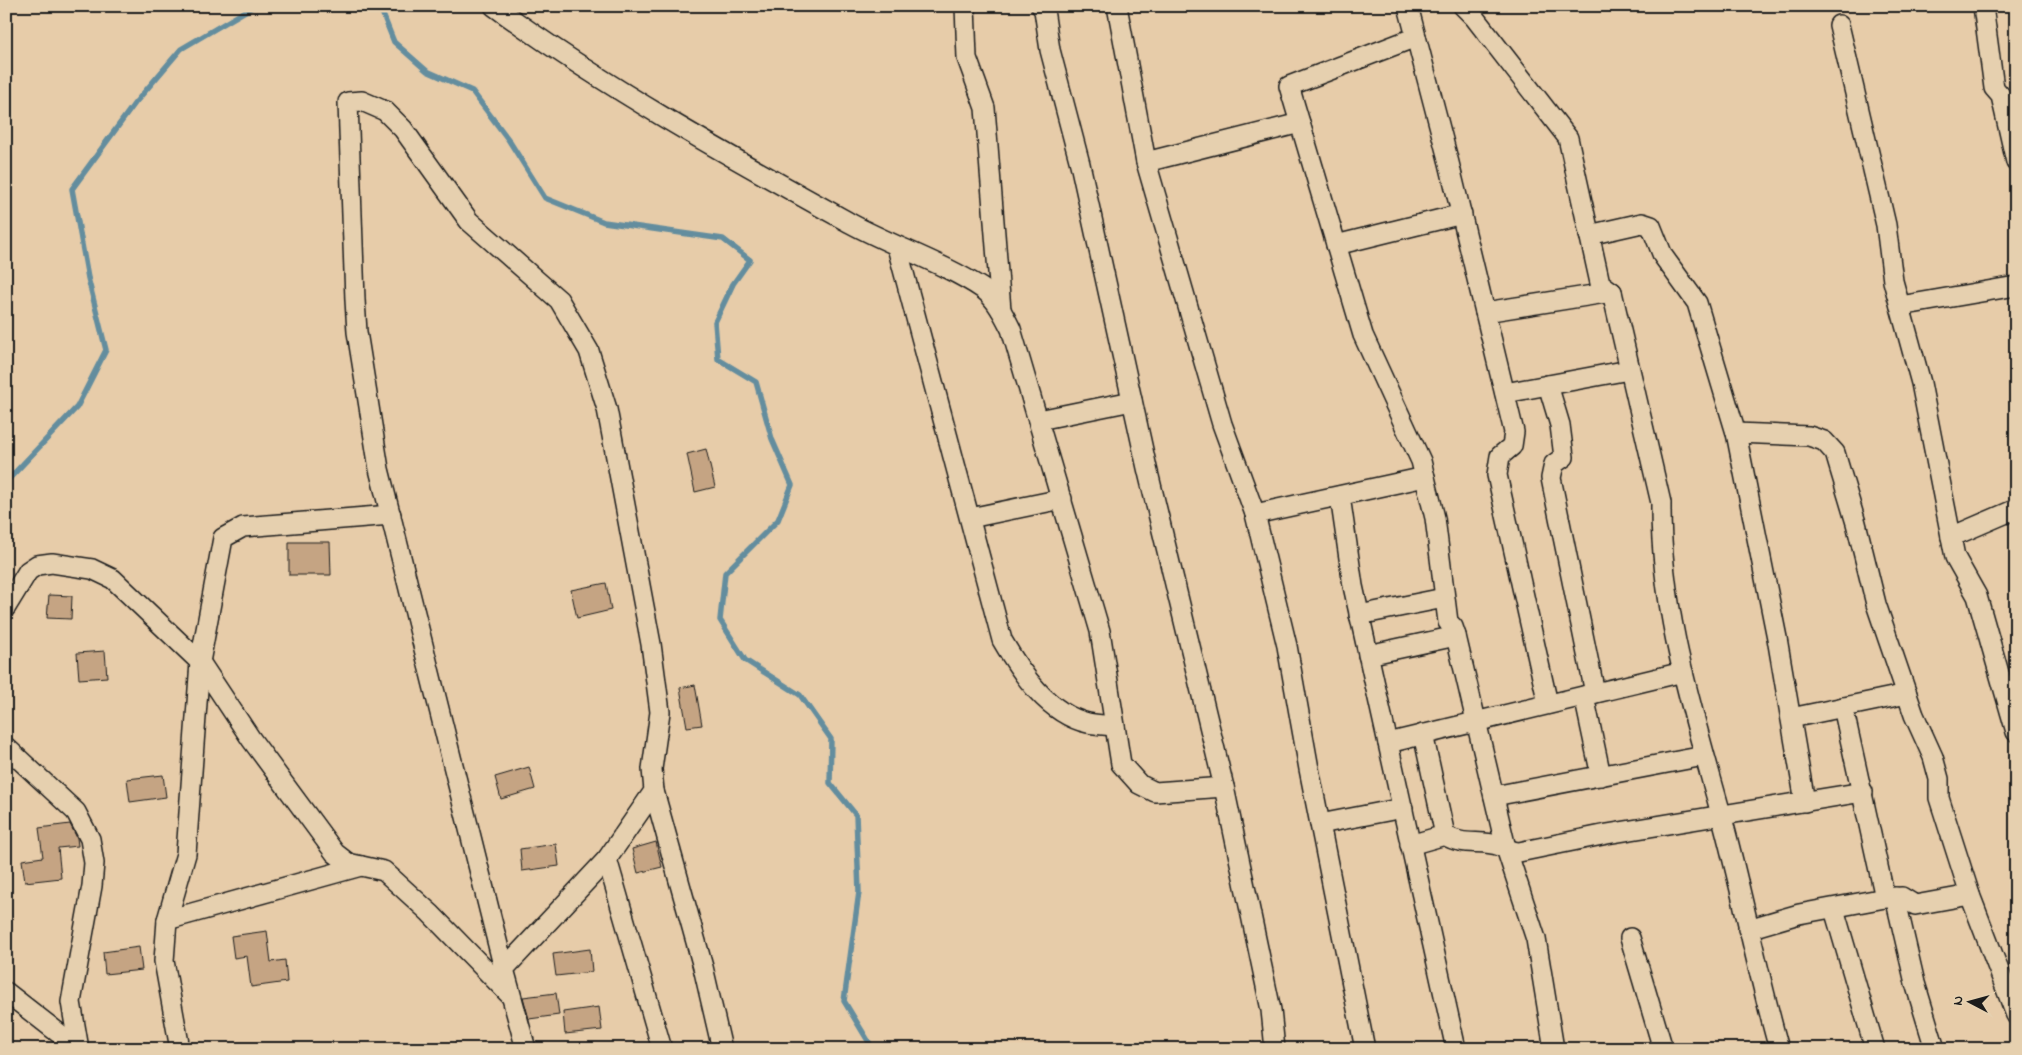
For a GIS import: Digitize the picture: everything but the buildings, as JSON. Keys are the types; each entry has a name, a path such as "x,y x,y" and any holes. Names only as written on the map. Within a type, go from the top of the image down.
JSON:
{"street":[{"path":"494,6 612,84 739,162 897,247 985,291 1001,310 1011,329 1100,631 1121,764 1139,784 1155,792 1224,787"},
{"path":"965,6 967,58 984,108 1001,310"},
{"path":"1041,6 1044,10 1050,50 1080,164 1132,401 1224,787 1271,1010 1275,1049"},
{"path":"1117,6 1146,162 1222,424 1255,514 1288,646 1320,824 1364,1049"},
{"path":"1408,6 1462,214 1505,393 1514,439 1512,446 1500,456 1497,475 1548,704"},
{"path":"1462,6 1474,17 1568,138 1600,283 1612,292 1661,503 1660,536 1665,587 1683,672 1721,815 1779,1049"},
{"path":"1983,6 1994,88 2001,96 2015,158"},
{"path":"1839,26 1886,225 1894,281 1921,384 1955,557 1977,596 2016,732"},
{"path":"1416,37 1290,84 1364,335 1421,461 1435,518 1448,622 1453,627 1456,636 1506,848 1536,939 1554,1049"},
{"path":"526,1049 504,969 379,469 357,332 348,102 362,101 385,112 403,128 469,221 559,300 589,351 607,409 651,644 660,712 652,770 654,791 704,966 722,1049"},
{"path":"1146,162 1300,123"},
{"path":"1336,245 1462,214"},
{"path":"1589,235 1642,223 1651,226 1664,256 1697,303 1736,433 1791,718 1805,802"},
{"path":"897,247 1002,640 1012,657 1051,706 1069,716 1088,723 1115,726"},
{"path":"1900,306 2016,286"},
{"path":"1485,312 1612,292"},
{"path":"1505,393 1629,370"},
{"path":"1548,385 1560,425 1564,456 1554,464 1552,478 1590,694 1601,776"},
{"path":"1039,420 1132,401"},
{"path":"1736,433 1809,436 1824,441 1835,453 1852,508 1876,604 1907,694 1934,756 1939,779 1939,798 1970,895 2016,1015"},
{"path":"1255,514 1425,477"},
{"path":"1340,496 1353,586 1456,1049"},
{"path":"970,518 1062,499"},
{"path":"1951,537 2016,509"},
{"path":"180,1049 164,961 167,920 186,854 200,662 223,538 233,530 243,527 391,515"},
{"path":"6,608 28,571 37,565 52,563 92,569 113,579 200,662 251,739 335,853 348,863 384,871 430,913 511,996"},
{"path":"1360,615 1444,598"},
{"path":"1368,655 1456,636"},
{"path":"1388,743 1683,672"},
{"path":"1791,718 1907,694"},
{"path":"1843,707 1890,897 1935,1049"},
{"path":"1423,734 1445,835 1454,841 1500,845 1513,852 1863,792"},
{"path":"6,747 76,812 90,839 94,863 92,886 71,1002 79,1049 6,992"},
{"path":"1494,796 1704,756"},
{"path":"504,969 607,859 654,791"},
{"path":"1320,824 1402,808"},
{"path":"1410,845 1445,835"},
{"path":"607,859 662,1049"},
{"path":"167,920 360,866"},
{"path":"1748,929 1799,914 1890,897 1902,897 1915,905 1970,895"},
{"path":"1834,908 1875,1049"},
{"path":"1630,938 1663,1049"}],"waterway":[{"path":"6,482 77,407 106,350 88,278 72,189 135,103 181,49 254,6"},
{"path":"378,6 394,42 427,71 472,91 508,139 545,198 604,222 723,239 750,260 733,284 715,322 718,359 756,382 772,439 792,485 778,520 725,573 720,620 745,660 800,695 831,739 830,783 856,815 859,892 844,1001 873,1049"}]}
